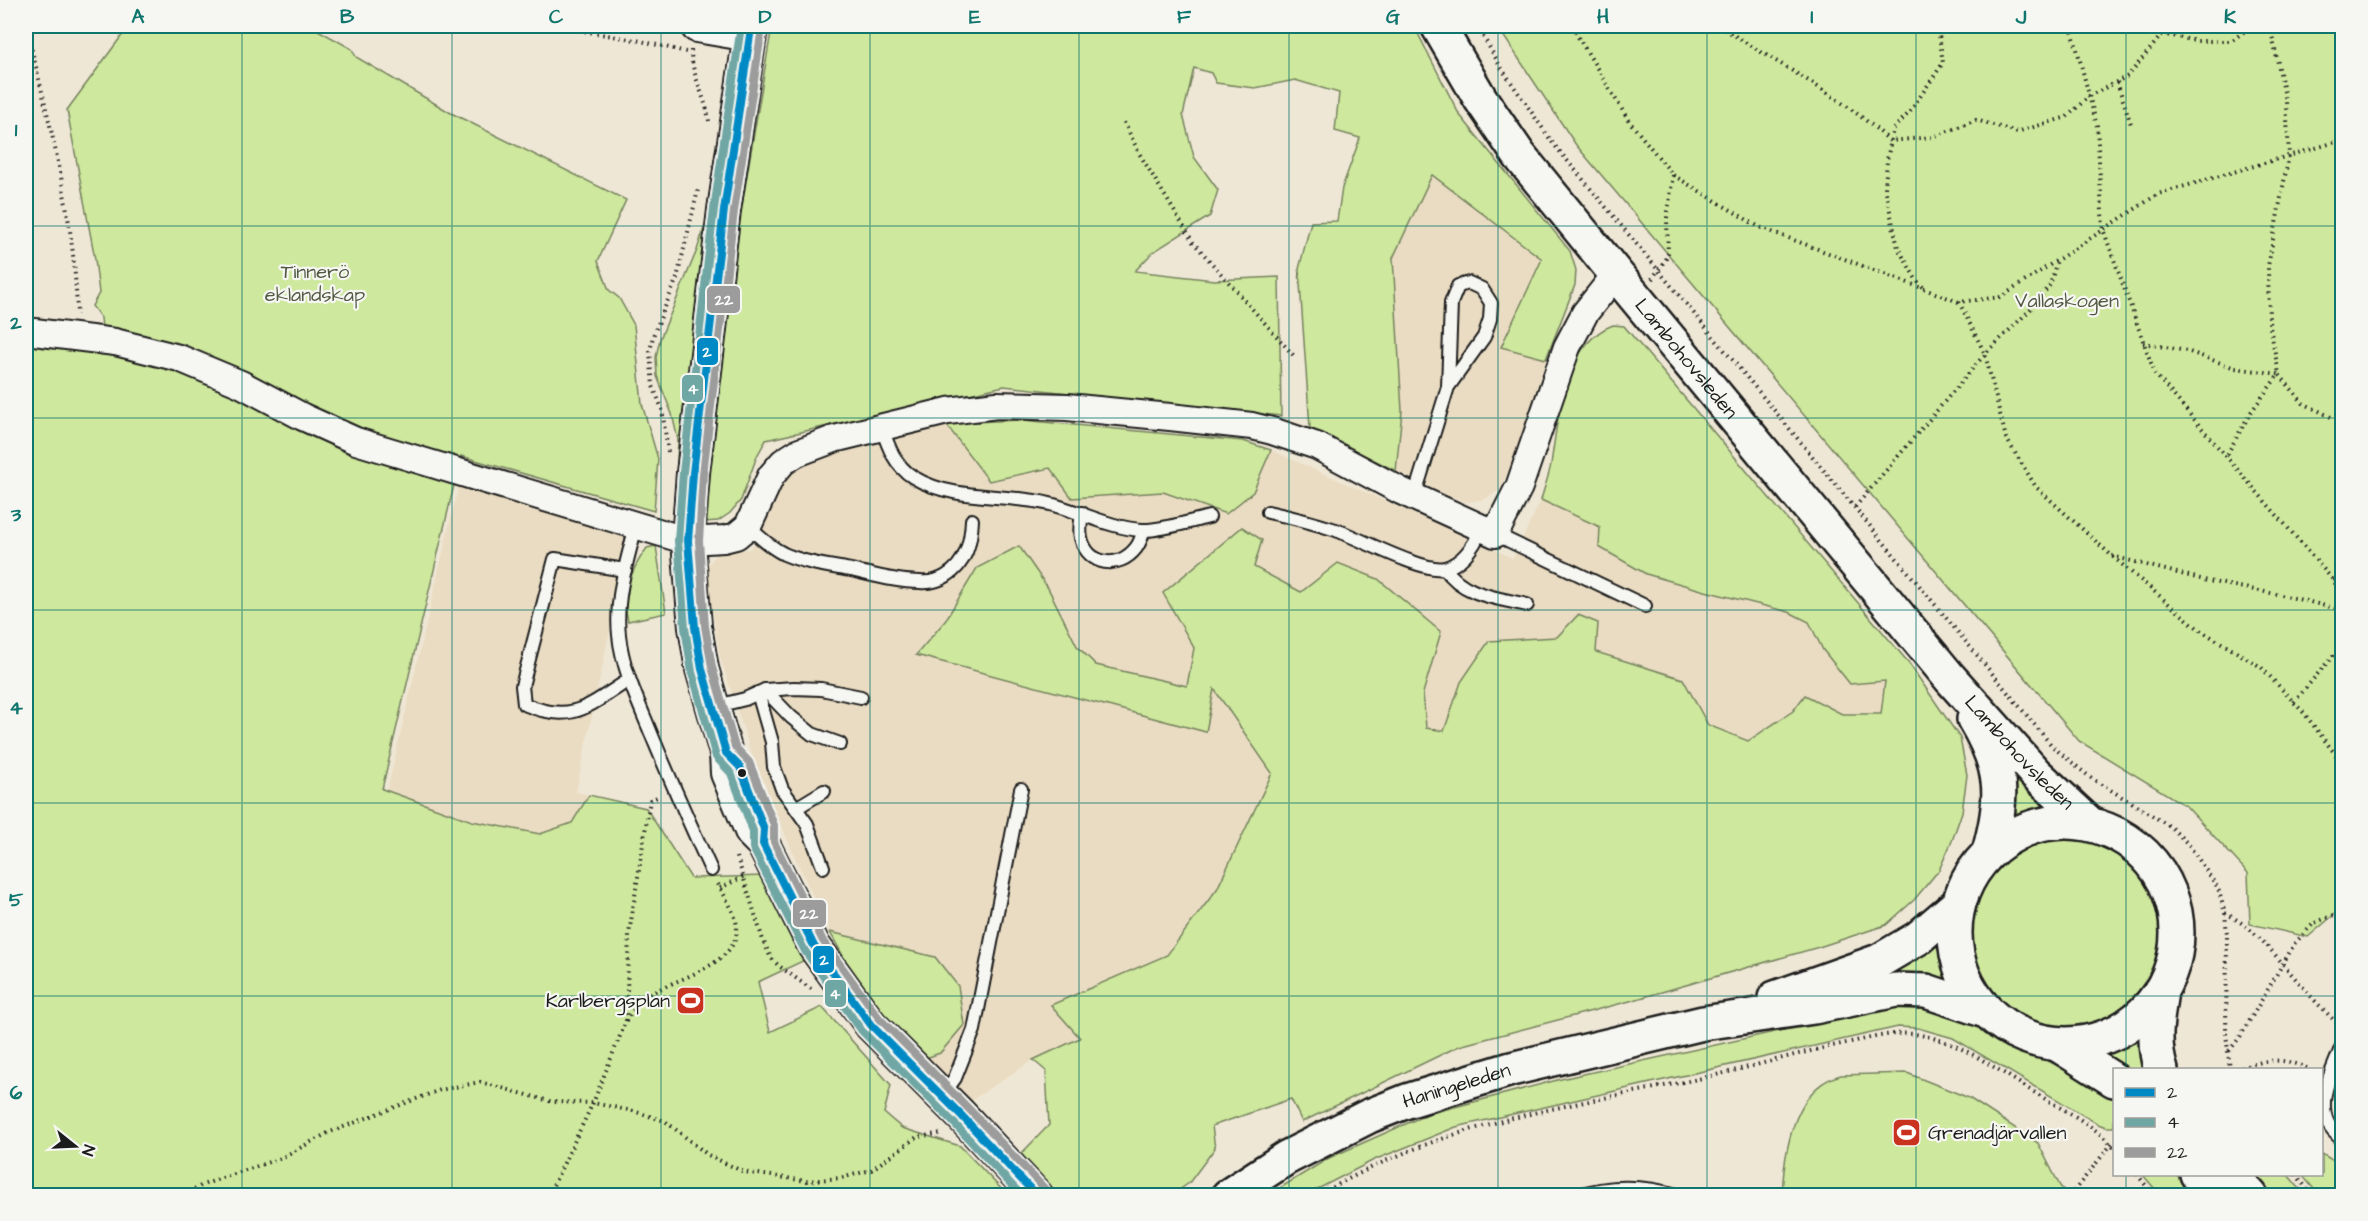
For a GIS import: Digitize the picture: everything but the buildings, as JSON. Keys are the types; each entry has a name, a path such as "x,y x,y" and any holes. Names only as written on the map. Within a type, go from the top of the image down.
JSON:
{"main road":[{"name":"Lambohovsleden","path":"1438,26 1480,98 1519,155 1616,274 1950,678 2035,773 2090,824"},
{"name":"Lambohovsleden","path":"1950,678 1977,724 1997,770 2000,790 1998,818 1989,852"},
{"path":"2160,1068 2156,1055 2156,1027 2161,992 2173,964 2177,934 2174,904 2162,876 2143,852 2119,834 2090,824 2063,821 2036,825 2010,836 1989,852 1970,876 1958,904 1954,932 1958,961 1969,988 1986,1011 2007,1028 2031,1039 2057,1044 2081,1043 2105,1038 2127,1026 2161,992"},
{"name":"Haningeleden","path":"1703,1023 1879,960 1918,938 1958,904"},
{"name":"Haningeleden","path":"1228,1196 1286,1158 1369,1116 1407,1101 1511,1069 1703,1023 1814,1007 1896,990 1926,992 1986,1011"},
{"path":"2057,1044 2113,1079"},
{"path":"2198,1176 2213,1196"},
{"path":"2233,1176 2251,1196"}],"street":[{"path":"694,39 751,30 723,222 693,473 688,542 695,627 711,708 726,753 740,767 764,829 763,844 814,946 827,967 871,1025 1037,1196"},
{"path":"26,331 115,342 179,358 207,368 356,441 688,542 724,539 735,536 748,526 771,476 783,462 797,453 814,446 948,411 997,405 1067,407 1252,426 1317,446 1414,497 1489,531 1519,487 1567,347 1585,313 1616,274"}],"lane":[{"path":"1414,497 1448,387 1451,303 1458,286 1469,283 1482,289 1491,303 1490,319 1484,337 1448,387"},
{"path":"882,428 890,450 899,464 911,476 930,485 969,495 1032,500 1144,530 1209,517"},
{"path":"1268,512 1337,530 1428,567 1445,568 1469,551 1489,531 1645,606"},
{"path":"1082,513 1080,535 1084,547 1092,558 1102,561 1116,563 1127,556 1137,547 1144,530"},
{"path":"748,526 768,544 785,554 807,561 877,576 932,582 945,578 957,568 966,554 972,520"},
{"path":"636,526 618,612 619,636 629,680 674,790 711,870"},
{"path":"625,570 555,559 522,686 524,704 542,712 563,714 584,709 629,680"},
{"path":"1445,568 1452,579 1474,592 1527,605"},
{"path":"711,708 762,691 812,689 861,697"},
{"path":"762,691 812,734 840,744"},
{"path":"762,691 772,742 774,767 782,789 807,825 823,867"},
{"path":"942,1096 955,1078 974,1030 1021,789"},
{"path":"796,808 824,791"},
{"path":"2323,1103 2343,1046"},
{"path":"2323,1113 2328,1125 2343,1139"},
{"path":"1577,1196 1594,1190 1619,1187 1647,1188 1680,1196"}],"path":[{"path":"27,26 72,237 77,336"},
{"path":"555,26 641,41 694,39"},
{"path":"1478,26 1502,69 1552,142 2054,747 2091,778 2171,827 2189,845 2218,888 2224,913 2228,957 2226,1034 2230,1068"},
{"path":"1575,26 1575,32 1629,121 1673,175 1759,227 1959,302 2001,297 2158,194 2289,155 2343,142"},
{"path":"1720,26 1855,111 1890,141 1933,137 1976,120 2017,132 2067,117 2089,96 2128,76 2169,26"},
{"path":"1926,290 1917,281 1898,248 1885,188 1893,129 1909,113 1943,63 1938,28 1935,26"},
{"path":"2071,26 2097,126 2103,230 2154,374 2333,580 2343,595"},
{"path":"2162,34 2198,40 2231,41 2252,26"},
{"path":"2270,26 2286,101 2289,155 2268,266 2269,321 2279,374 2303,403 2331,417 2343,420"},
{"path":"2117,82 2132,127"},
{"path":"1124,122 1193,242 1294,356"},
{"path":"1659,272 1668,256 1667,218 1673,175"},
{"path":"1855,507 1985,354 2030,310 2050,285 2057,260"},
{"path":"1959,302 1985,354 2006,438 2036,487 2112,556 2200,630 2261,667 2294,702 2343,763"},
{"path":"2144,343 2187,351 2235,368 2279,374"},
{"path":"2226,456 2251,412 2279,374"},
{"path":"2112,556 2208,581 2343,610"},
{"path":"2333,580 2343,576"},
{"path":"2294,702 2343,645"},
{"path":"626,1021 629,934 650,800"},
{"path":"548,1196 593,1103 626,1021 638,1003 648,995 688,978 720,958 731,947 736,934 736,922 711,870"},
{"path":"720,888 744,876"},
{"path":"2228,1052 2240,1036 2282,963 2307,929 2327,917 2343,912"},
{"path":"2224,913 2249,927 2303,988 2343,1028"},
{"path":"1317,1196 1383,1162 1455,1134 1834,1045 1899,1033 1942,1040 1969,1053 2092,1127 2113,1144 2070,1196"},
{"path":"2241,1068 2262,1060 2282,1060 2305,1068"},
{"path":"184,1196 202,1185 282,1158 328,1133 440,1090 480,1082 554,1102 593,1103 633,1111 665,1121 708,1155 744,1172 807,1181 841,1178 870,1170 917,1137 947,1132"},
{"path":"2139,1176 2154,1196"},
{"path":"2297,1176 2312,1196"}],"shaded area":[{"path":"1432,175 1543,259 1501,347 1546,359 1517,452 1500,490 1485,499 1467,502 1396,471 1402,411 1393,258"},
{"path":"945,423 989,481 1050,468 1072,498 1163,492 1226,514 1253,492 1271,450 1513,558 1541,500 1600,527 1646,574 1789,612 1809,622 1823,650 1850,684 1885,681 1881,714 1842,714 1805,695 1793,711 1748,741 1708,725 1683,679 1595,652 1557,637 1489,641 1461,682 1444,731 1426,728 1423,693 1441,632 1338,563 1302,592 1254,567 1163,593 1195,648 1187,686 1096,665 1077,646 1048,588 1019,547 977,568 945,621 916,655 1206,732 1213,689 1272,773 1217,889 1166,955 1052,1005 1080,1038 1033,1060 969,1102 926,1058 940,1053 958,986 935,957 830,932 795,858 750,750 720,657 705,569 717,553 750,549 762,533 779,489 800,467 832,452"},
{"path":"460,479 627,531 611,625 576,792 589,795 572,823 540,834 472,821 387,791"}],"green space":[{"name":"Tinnerö eklandskap","path":"139,26 311,26 352,49 356,57 451,113 626,200 598,261 609,290 619,298 634,325 642,404 658,459 654,511 461,456 382,789 472,821 540,834 572,823 589,795 646,808 691,878 766,876 805,960 758,982 770,1032 822,1007 891,1085 884,1113 902,1128 960,1146 1007,1195 26,1195 26,328 103,337 101,318 92,306 99,293 95,259 67,110 126,30"},
{"path":"772,26 1414,26 1459,114 1570,251 1576,270 1575,285 1546,359 1501,347 1542,259 1432,175 1393,258 1402,411 1396,471 1310,428 1299,269 1311,222 1337,221 1342,188 1360,138 1335,131 1339,93 1295,80 1255,88 1216,83 1211,73 1194,68 1183,115 1194,157 1218,190 1210,216 1153,252 1135,271 1214,280 1279,277 1281,416 1004,386 766,440 757,456 741,500 730,513 718,521 704,522 725,307"},
{"name":"Vallaskogen","path":"1497,26 2342,26 2342,908 2308,937 2250,924 2248,873 2186,806 2079,741 1576,145"},
{"path":"711,207 686,460 675,501 678,440 672,414 657,376 656,357 660,339 697,250"},
{"path":"1613,325 1624,326 1908,662 1960,738 1967,775 1962,812 1939,870 1914,900 1886,925 1819,947 1630,1001 1459,1046 1302,1122 1291,1099 1212,1126 1215,1148 1189,1183 1172,1195 1055,1195 1018,1157 1049,1125 1046,1071 1033,1060 1080,1038 1051,1005 1167,955 1217,889 1272,773 1214,689 1206,732 916,655 945,621 977,568 1019,546 1048,588 1077,646 1096,665 1187,686 1194,648 1163,593 1242,527 1262,540 1254,567 1301,592 1338,563 1378,579 1441,632 1423,693 1426,728 1444,731 1461,682 1489,641 1557,637 1578,615 1598,623 1596,652 1683,679 1708,725 1748,741 1793,711 1805,695 1842,714 1881,714 1885,681 1850,684 1823,650 1809,622 1789,612 1646,574 1599,547 1600,527 1541,500 1550,468 1561,405 1573,365 1583,348 1596,335"},
{"path":"1022,420 1243,441 1271,450 1253,492 1226,514 1163,492 1072,498 1050,468 989,481 945,423"},
{"path":"656,546 666,613 628,621 626,602 632,574 647,548"},
{"path":"2013,763 2058,807 2035,811 2013,820 2017,791"},
{"path":"2067,837 2085,839 2103,845 2120,853 2134,865 2146,879 2154,896 2160,914 2162,932 2160,950 2154,968 2146,985 2134,999 2120,1011 2103,1019 2085,1025 2067,1027 2049,1025 2031,1019 2014,1011 2000,999 1988,985 1980,968 1974,950 1972,932 1974,914 1980,896 1988,879 2000,865 2014,853 2031,845 2049,839"},
{"path":"1945,927 1947,960 1954,982 1938,978 1827,992"},
{"path":"830,932 935,957 958,986 964,1025 940,1053 926,1058 897,1033 854,976"},
{"path":"1906,1003 1942,1009 2097,1085 2113,1098 2113,1127 2098,1124 1953,1038 1918,1028 1898,1027 1456,1127 1374,1160 1306,1195 1267,1196 1329,1158 1428,1114 1561,1079"},
{"path":"2144,1030 2147,1068 2119,1068 2095,1054 2127,1041"},
{"name":"Grenadjärvallen","path":"1907,1073 1969,1098 2038,1143 2060,1186 2068,1195 1782,1195 1785,1161 1794,1124 1812,1093 1825,1082 1841,1075"},
{"path":"2323,1155 2342,1166 2342,1195 2319,1195 2303,1176 2323,1176"},
{"path":"2144,1176 2178,1176 2195,1195 2160,1195"},
{"path":"2252,1176 2289,1176 2305,1195 2273,1195"}],"transit line":[{"name":"4","path":"741,26 714,209 683,472 678,541 685,628 692,672 716,757 731,773 753,831 753,848 805,951 862,1031 952,1121 1022,1196"},
{"name":"22","path":"762,28 734,211 703,474 699,541 705,626 712,667 735,747 749,762 774,825 774,842 823,941 879,1018 1045,1189"},
{"name":"2","path":"750,35 724,210 693,473 688,541 695,627 702,669 726,753 740,767 764,829 763,844 814,946 871,1025 960,1114 1037,1196"}],"place":[{"name":"Karlbergsplan","path":"691,1001"},
{"name":"Grenadjärvallen","path":"1907,1133"}]}
